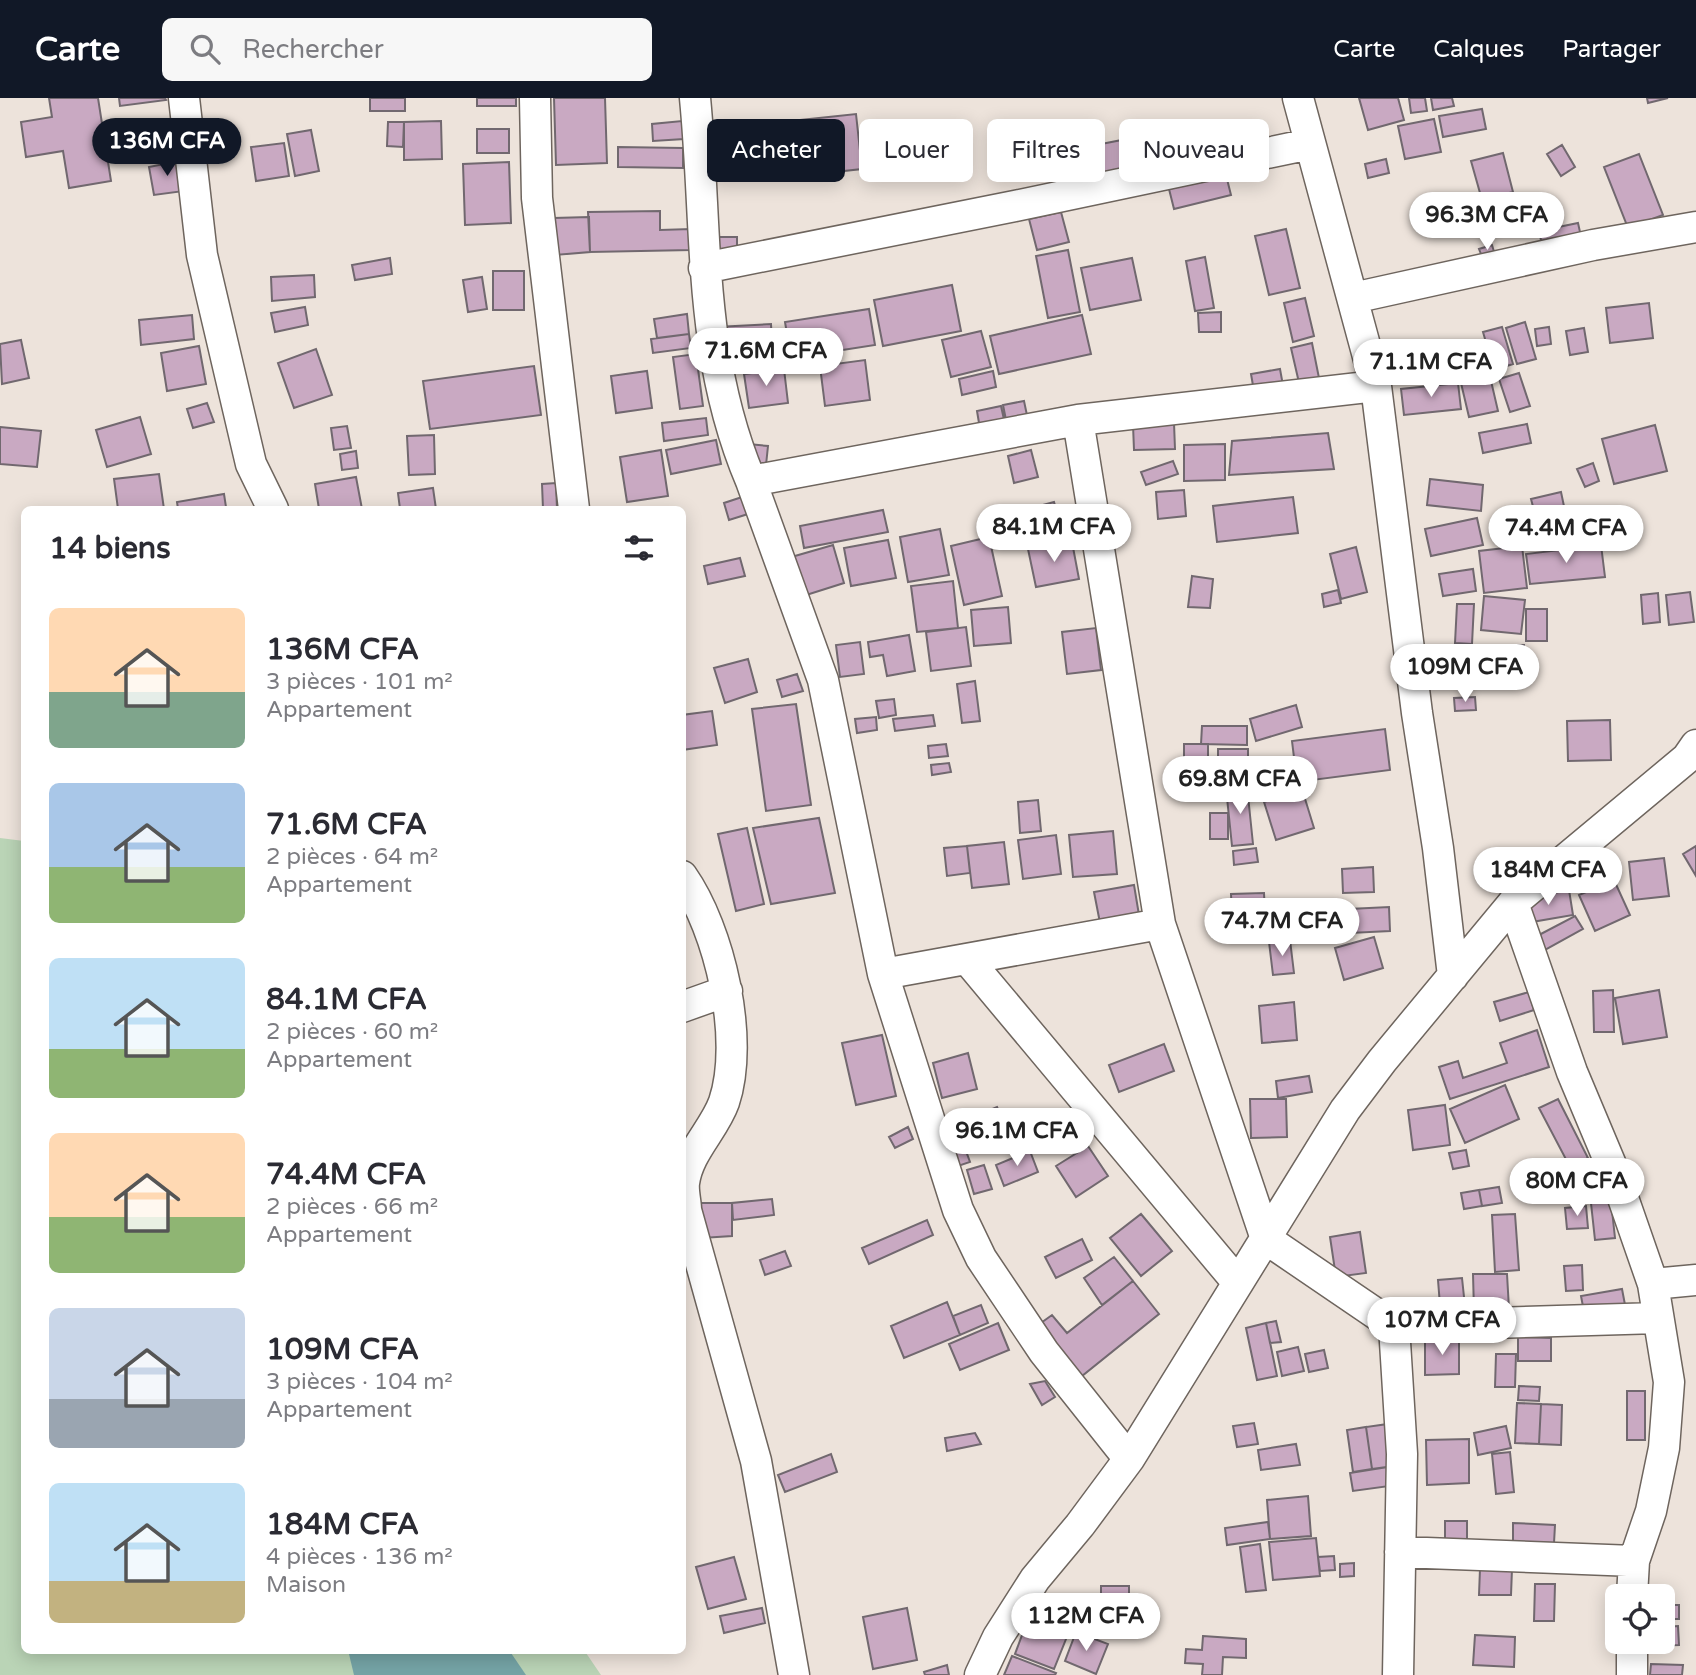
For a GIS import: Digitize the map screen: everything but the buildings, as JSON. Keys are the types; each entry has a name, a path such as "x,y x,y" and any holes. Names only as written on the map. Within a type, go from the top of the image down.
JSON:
{"street":[{"path":"184,98 202,255 251,464 271,506"},
{"path":"535,98 537,198 573,506"},
{"path":"695,98 704,268 720,386 738,452 751,481 822,680 883,974 958,1210 981,1258 1044,1352 1129,1459"},
{"path":"1298,98 1376,386 1453,976"},
{"path":"704,268 1310,144"},
{"path":"1353,299 1592,245 1696,227"},
{"path":"751,481 1079,420 1376,386"},
{"path":"1079,420 1160,924 1266,1239 1394,1326 1658,1318"},
{"path":"980,1675 998,1637 1035,1578 1080,1525 1129,1459 1345,1110 1382,1061 1513,903 1693,758"},
{"path":"686,882 696,896 717,950 727,991 732,1065 723,1103 692,1158 686,1177"},
{"path":"1513,903 1572,1072 1614,1172 1653,1284 1669,1382 1664,1448 1651,1511 1634,1561 1633,1584"},
{"path":"883,974 1160,924"},
{"path":"967,959 1238,1283"},
{"path":"686,1006 727,991"},
{"path":"686,1210 756,1461 794,1675"},
{"path":"1653,1284 1696,1280"},
{"path":"1394,1326 1402,1454 1398,1675"},
{"path":"1400,1552 1634,1561"},
{"path":"1632,1654 1632,1675"}],"green space":[{"path":"0,838 21,841 21,1654 587,1654 601,1675 0,1675"}],"water":[{"path":"349,1654 512,1654 526,1675 354,1675"}]}
